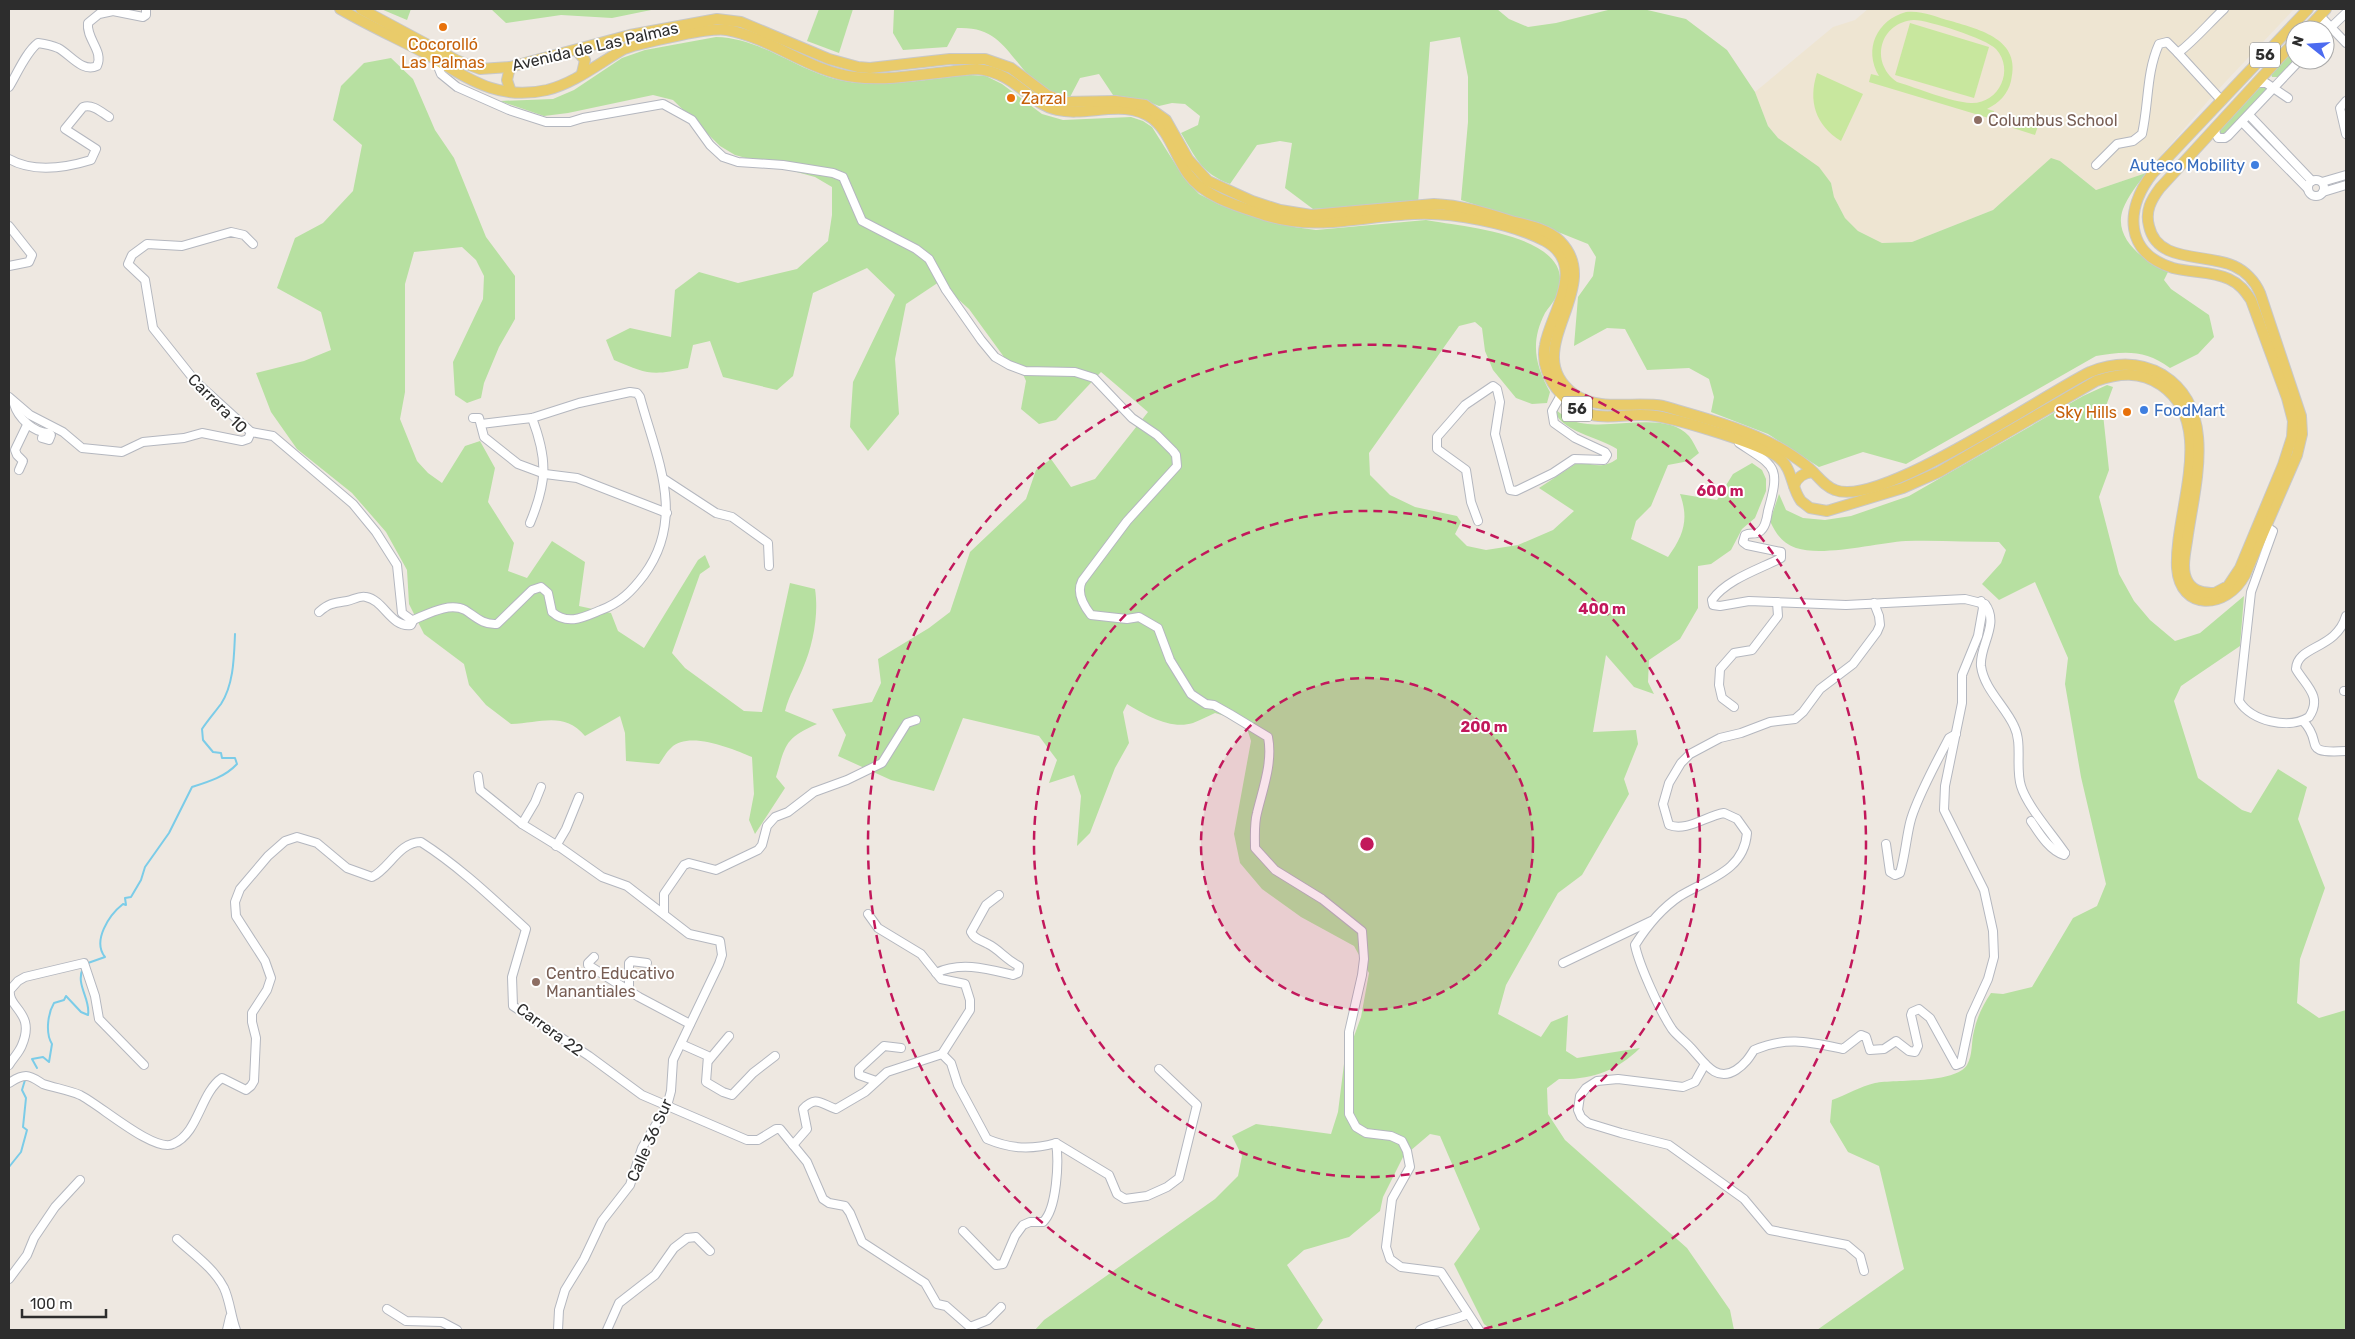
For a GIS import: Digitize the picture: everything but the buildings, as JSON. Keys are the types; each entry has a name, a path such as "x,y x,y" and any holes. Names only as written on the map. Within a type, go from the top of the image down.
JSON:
{"main road":[{"name":"Avenida de Las Palmas","path":"340,9 435,59 474,83 511,92 547,90 566,83 633,46 722,30 746,36 825,69 855,77 877,78 984,70 1009,79 1043,104 1055,110 1072,112 1120,109 1146,115 1160,126 1188,174 1201,187 1218,197 1269,216 1315,223 1441,213 1533,235 1549,243 1558,253 1566,275 1562,299 1546,337 1544,353 1548,373 1554,387 1561,395 1579,410 1598,417 1660,417 1732,438 1767,451 1780,458 1789,470 1797,496 1805,506 1817,510 1832,510 1919,482 2096,382 2124,374 2150,379 2164,387 2181,405 2188,422 2190,457 2177,568 2182,586 2188,592 2196,598 2211,601 2229,595 2241,584 2297,455 2302,428 2298,406 2259,290 2248,276 2234,266 2173,253 2162,248 2152,236 2148,221 2149,208 2155,194 2285,51"},
{"name":"Avenida de Las Palmas","path":"361,9 466,65 486,69 510,67 630,35 723,19 750,25 829,58 858,67 870,68 965,58 994,61 1011,68 1047,95 1060,101 1077,103 1130,102 1151,108 1166,120 1188,159 1208,181 1267,207 1312,215 1425,204 1451,205 1540,229 1560,240 1567,250 1574,268 1572,296 1554,348 1560,376 1573,393 1600,403 1663,406 1714,422 1777,446 1835,490"},
{"name":"56","path":"1835,490 1856,492 1915,471 2090,372 2112,365 2135,365 2157,372 2174,384 2191,405 2198,427 2199,450 2184,565 2187,581 2195,589 2206,593 2215,593 2228,586 2240,568 2287,454 2292,430 2291,411 2251,300 2243,289 2220,275 2180,269 2155,260 2139,243 2133,220 2136,200 2148,179 2308,9"},
{"path":"2316,20 2326,9"},
{"path":"576,50 586,60 582,74"},
{"path":"510,67 507,80 511,92"},
{"path":"1794,486 1803,474 1813,472"},
{"path":"1832,510 1837,500 1835,490"}],"street":[{"path":"9,86 24,64 30,49 38,43 60,49 80,64 93,68 97,66 100,60 90,40 87,29 88,23 99,14 113,12 143,17 146,15 146,9"},
{"path":"2178,53 2198,37 2224,9"},
{"path":"2335,23 2346,13"},
{"path":"2335,31 2346,43"},
{"path":"2096,165 2117,144 2133,141 2142,134 2148,77 2153,57 2159,44 2167,42 2222,101"},
{"path":"435,59 441,74 457,87 510,110 546,122 570,122 664,104 692,120 710,145 724,156 738,162 783,165 834,173 844,178 862,221 916,248 929,259 946,290 995,357 1025,371 1074,372 1094,378 1132,418 1157,435 1176,455 1177,466 1127,521 1082,581 1079,588 1081,599 1091,615 1127,619 1139,617 1158,628 1170,660 1191,694 1206,704 1214,705 1268,737 1270,748 1263,792 1256,815 1255,848 1276,870 1322,899 1362,931 1364,959 1349,1032 1349,1114 1356,1127 1366,1133 1390,1136 1402,1141 1410,1161 1410,1167 1392,1199 1386,1247 1390,1260 1401,1267 1441,1272 1479,1330"},
{"path":"2268,69 2269,76 2275,86 2289,97"},
{"path":"2221,120 2215,132 2218,138 2222,139 2228,136 2249,115 2290,70"},
{"path":"2256,83 2262,82 2275,86"},
{"path":"2346,101 2340,108 2346,134"},
{"path":"9,159 34,167 67,167 91,160 96,149 65,128 83,107 93,107 109,117"},
{"path":"2249,115 2312,181 2322,182 2346,175"},
{"path":"2242,122 2314,196 2346,185"},
{"path":"2308,189 2312,181"},
{"path":"2322,182 2323,192"},
{"path":"9,226 32,256 29,262 9,266"},
{"name":"Carrera 10","path":"11,400 36,418 68,435 82,448 122,452 143,442 184,438 202,433 242,442 248,439 251,432 196,382 153,328 145,280 128,264 132,255 147,244 182,246 231,232 244,235 253,244"},
{"path":"1478,521 1471,502 1466,470 1437,449 1437,437 1466,405 1492,386 1497,389 1500,402 1496,437 1510,490 1516,491 1534,480 1552,473 1574,458 1604,460 1608,455 1605,452 1575,438 1554,423 1552,411 1561,395"},
{"path":"319,612 329,604 364,596 371,598 399,623 411,625 413,620 452,607 464,610 485,623 496,624 532,590 541,587 548,593 552,612 563,619 575,620 611,607 626,596 648,569 658,551 667,513 664,479 640,397 637,393 630,392 579,403 532,418 481,424"},
{"path":"11,400 28,425 44,433"},
{"path":"473,418 479,418 484,438 518,464 544,474 577,478 667,513"},
{"path":"530,523 540,498 544,474 539,435 532,418"},
{"path":"19,470 23,461 15,450 28,425"},
{"path":"251,432 273,436 353,504 392,554 397,565 402,613 413,620"},
{"path":"1732,438 1768,461 1774,475 1775,488 1764,526 1759,532 1745,535 1743,542 1747,545 1781,552 1781,558 1742,576 1716,595 1712,603 1720,606 1749,601 1846,605 1965,599 1980,601 1986,604 1990,615 1989,637 1981,657 1981,667 1992,693 2015,727 2018,775 2024,794 2065,853 2064,855 2044,840 2031,821"},
{"path":"664,479 716,514 732,517 768,543 769,566"},
{"path":"2267,527 2273,531 2251,592 2239,701 2243,708 2281,724 2303,721 2313,711 2314,704 2308,684 2296,669 2296,663 2300,656 2335,637 2342,628 2346,616"},
{"path":"1874,603 1880,625 1877,632 1853,664 1820,689 1795,720 1770,722 1741,733 1713,740 1690,754 1674,772 1663,804 1669,824 1676,827 1683,827 1712,815 1730,814 1738,818 1747,833 1744,852 1728,868 1709,882 1680,897 1654,920 1635,944 1636,951 1673,1031 1714,1072 1728,1075 1749,1059 1754,1050 1765,1045 1789,1040 1843,1049 1861,1035 1866,1037 1867,1047 1872,1050 1884,1050 1896,1041 1909,1051 1915,1052 1918,1046 1912,1012 1919,1009 1930,1018 1956,1065 1961,1063 1970,1016 1991,970 1994,943 1984,890 1944,810 1945,786 1962,703 1962,675 1978,636 1983,608 1980,601"},
{"path":"1734,707 1722,698 1719,685 1720,668 1728,657 1734,653 1752,650 1778,616 1778,602"},
{"path":"664,914 664,894 684,865 689,863 716,870 758,850 762,845 767,826 775,818 788,812 814,792 846,780 882,763 906,723 916,720"},
{"path":"2303,721 2311,731 2313,743 2318,750 2325,753 2346,751"},
{"path":"1886,844 1890,872 1895,876 1900,872 1907,850 1910,822 1916,807 1949,738 1956,734"},
{"path":"478,776 480,790 522,824 602,877 627,886 664,914"},
{"path":"522,824 535,802 541,787"},
{"path":"556,846 566,829 579,798"},
{"name":"Carrera 22","path":"9,1083 19,1077 29,1076 41,1083 80,1096 138,1134 154,1142 170,1146 183,1136 194,1122 215,1083 222,1078 246,1090 252,1086 254,1081 256,1038 252,1013 267,990 271,978 265,961 236,916 235,902 240,889 268,856 285,841 297,837 303,837 316,843 347,868 359,874 372,877 380,873 406,846 420,842 444,856 480,886 526,929 512,978 513,1006 619,1077 642,1095 747,1140 758,1140 776,1129 780,1130 793,1145"},
{"path":"936,973 948,968 963,966 1013,975 1018,973 1019,966 1007,960 993,947 973,937 971,932 986,905 999,895"},
{"name":"Calle 36 Sur","path":"558,1330 559,1310 565,1290 584,1259 602,1221 630,1185 642,1148 667,1106 671,1091 674,1060 722,955 720,941 689,934 664,914"},
{"path":"868,914 878,928 921,954 944,981 965,984 971,1003 970,1010 942,1054 894,1069 850,1102 836,1109 817,1101 810,1102 803,1109 807,1129 793,1145 807,1162 823,1199 829,1203 845,1206 850,1213 862,1242 891,1259 925,1283 937,1304 946,1306 970,1326 988,1320 1001,1307"},
{"path":"1563,964 1654,920"},
{"path":"594,957 588,965 628,991 690,1024"},
{"path":"628,991 631,961 647,963"},
{"path":"9,1065 23,1044 26,1023 25,1017 11,1000 10,990 25,978 84,963 95,996 99,1019 144,1065"},
{"path":"729,1036 709,1060 706,1082 723,1092 732,1095 753,1073 776,1056"},
{"path":"681,1044 707,1055 709,1060"},
{"path":"876,1081 859,1075 859,1069 884,1046 901,1048"},
{"path":"942,1054 950,1063 961,1091 987,1140 1007,1147 1043,1147 1056,1143 1109,1175 1115,1185 1117,1194 1125,1198 1147,1196 1167,1187 1179,1178 1197,1106 1159,1069"},
{"path":"1705,1064 1695,1082 1683,1088 1618,1079 1598,1081 1586,1088 1578,1100 1580,1117 1588,1122 1621,1134 1669,1144 1713,1178 1736,1192 1770,1230 1847,1245 1860,1256 1864,1271"},
{"path":"964,1231 996,1265 1003,1264 1019,1229 1030,1222 1043,1222 1048,1216 1055,1186 1058,1153 1056,1143"},
{"path":"9,1279 55,1207 80,1180"},
{"path":"607,1330 618,1303 655,1275 674,1248 687,1238 696,1237 710,1251"},
{"path":"177,1239 217,1276 228,1298 230,1317 236,1330"},
{"path":"387,1309 406,1321 442,1322 457,1330"},
{"path":"1420,1330 1435,1322 1452,1320 1468,1314"},
{"path":"227,1330 230,1317"}],"shaded area":[{"name":"Columbus School","path":"1868,9 2294,9 2214,94 2146,173 2096,190 2060,161 2051,159 1993,210 1912,242 1882,243 1858,231 1845,218 1834,197 1831,183 1778,138 1768,126 1755,92 1833,27 1855,20"}],"green space":[{"path":"381,9 411,9 407,20"},
{"path":"491,9 656,9 612,18 561,15 506,23"},
{"path":"819,9 853,9 839,53 807,41"},
{"path":"894,9 1497,9 1509,19 1528,27 1556,23 1612,9 1643,9 1686,19 1727,50 1755,92 1768,126 1778,138 1819,167 1831,183 1834,197 1845,218 1858,231 1882,243 1912,242 1993,210 2051,158 2060,161 2096,190 2146,173 2130,195 2123,209 2122,230 2133,248 2141,256 2168,272 2164,280 2171,289 2209,315 2214,337 2198,354 2170,368 2152,358 2135,353 2096,356 1906,464 1863,452 1819,467 1768,434 1711,412 1714,397 1709,379 1689,368 1647,370 1625,329 1607,328 1574,346 1578,297 1593,276 1596,257 1588,244 1553,230 1461,200 1468,122 1468,77 1460,37 1430,42 1418,204 1313,209 1285,188 1292,143 1280,141 1257,145 1230,184 1212,175 1200,164 1181,133 1198,125 1200,116 1185,104 1172,103 1159,106 1144,100 1113,95 1099,74 1080,78 1069,99 1040,86 1001,43 983,31 957,28 947,47 903,50 893,33"},
{"path":"1906,12 1928,14 1986,33 2004,46 2010,55 2013,67 2011,81 2008,90 2002,98 1987,109 1994,111 1992,119 1869,82 1871,74 1879,76 1872,56 1876,37 1880,29 1896,16","holes":["1921,21 1970,35 1996,49 2002,57 2004,66 2004,76 1996,92 1981,102 1963,102 1897,82 1888,74 1881,54 1882,44 1886,35 1902,22"]},
{"path":"1910,23 1989,47 1974,98 1895,75"},
{"path":"716,37 746,42 814,72 845,81 881,84 970,75 986,76 1002,84 1042,114 1063,120 1131,117 1143,121 1152,127 1184,178 1199,194 1220,205 1294,227 1316,230 1426,220 1490,231 1537,247 1553,260 1560,276 1556,297 1545,313 1537,334 1536,353 1538,363 1550,392 1547,403 1532,404 1516,398 1493,370 1485,351 1482,328 1475,322 1459,326 1369,453 1370,475 1390,495 1415,507 1457,516 1461,522 1455,534 1467,546 1486,550 1518,545 1553,530 1574,511 1539,488 1580,461 1599,465 1608,464 1617,459 1617,449 1580,433 1563,423 1557,416 1555,409 1569,419 1584,424 1649,422 1678,428 1689,436 1699,453 1689,461 1668,465 1651,506 1636,521 1631,539 1668,557 1678,541 1683,527 1684,511 1680,494 1717,500 1733,474 1752,463 1762,470 1766,479 1766,491 1755,518 1742,529 1731,550 1711,564 1698,566 1698,608 1680,639 1649,660 1648,682 1654,694 1634,687 1606,655 1593,732 1636,730 1638,744 1624,779 1629,794 1582,875 1558,893 1506,985 1498,1014 1541,1037 1551,1022 1568,1015 1566,1051 1577,1058 1640,1048 1622,1063 1593,1076 1559,1079 1547,1088 1548,1114 1565,1140 1687,1248 1730,1310 1734,1330 1492,1330 1484,1324 1454,1264 1480,1229 1440,1136 1430,1134 1403,1157 1383,1197 1380,1211 1349,1237 1304,1250 1287,1265 1323,1320 1316,1330 1035,1330 1044,1320 1215,1199 1238,1176 1242,1156 1232,1136 1256,1124 1331,1134 1338,1112 1344,1064 1361,1017 1369,973 1354,946 1301,917 1262,889 1240,863 1234,834 1251,741 1245,722 1215,713 1193,723 1176,725 1150,717 1127,704 1123,712 1129,743 1115,768 1090,833 1077,846 1081,796 1074,775 1049,783 1057,760 1039,736 963,718 934,791 891,780 838,756 846,735 832,709 872,702 881,683 878,659 929,628 950,612 970,552 1026,499 1036,470 1051,459 1071,487 1095,479 1148,412 1101,372 1056,420 1039,424 1021,409 1026,381 1021,370 1004,357 969,309 939,282 906,304 895,359 899,414 868,451 850,427 853,382 895,295 867,268 813,293 793,376 777,390 723,377 710,341 693,345 688,368 676,371 657,373 642,371 614,360 606,340 630,328 671,337 675,290 699,272 738,283 797,269 828,241 832,215 832,187 815,177 735,155 720,146 673,100 653,95 568,113 544,116 500,101 553,99 574,90 622,58 645,50"},
{"path":"391,58 413,79 435,130 454,158 486,237 515,276 515,319 499,347 484,383 481,398 467,403 455,395 453,362 483,299 484,276 476,260 462,247 414,252 405,284 405,392 400,419 417,461 428,473 442,483 465,446 480,441 495,468 488,502 514,543 508,571 527,578 552,541 585,562 579,606 611,613 618,631 644,648 698,560 705,555 710,567 700,574 672,653 685,668 744,711 762,712 790,583 815,589 816,619 812,639 807,659 785,711 817,724 798,734 788,744 776,777 785,788 755,834 749,820 754,794 752,757 711,743 688,741 679,743 671,748 659,764 626,761 625,733 620,716 585,736 569,723 560,721 551,720 511,724 486,705 469,685 464,664 424,634 409,604 407,570 386,532 352,493 297,449 271,412 256,373 304,361 331,350 321,312 277,288 295,238 323,223 353,191 362,145 333,120 341,86 364,63"},
{"path":"2285,58 2285,70 2278,77 2272,77 2271,74"},
{"path":"1817,73 1863,94 1841,141 1825,128 1816,112 1813,93"},
{"path":"2257,86 2266,86 2266,90 2222,137 2218,131"},
{"path":"2016,116 2039,123 2035,135 2013,128"},
{"path":"2107,385 2113,387 2103,414 2109,470 2099,497 2119,574 2134,601 2150,620 2175,641 2200,633 2244,596 2240,646 2181,686 2174,701 2198,778 2242,810 2251,813 2278,769 2307,787 2298,819 2325,888 2300,959 2297,1003 2319,1018 2346,1010 2346,1330 1817,1330 1904,1269 1879,1166 1848,1152 1830,1122 1832,1100 1875,1083 1924,1080 1951,1075 1960,1071 1969,1061 1977,1021 1991,993 2003,994 2032,987 2073,918 2097,906 2106,884 2081,777 2065,684 2068,658 2035,582 1999,600 1982,584 2001,563 2006,550 1999,542 1906,541 1835,550 1807,550 1796,548 1783,541 1770,521 1779,494 1786,510 1803,518 1825,520 1851,516 1909,496 2083,396"}],"waterway":[{"path":"88,963 105,957 101,951 100,944 101,936 108,921 123,904 126,905 125,898 131,897 141,880 145,867 169,833 192,787 222,776 237,764 235,758 222,758 221,753 213,752 203,740 202,729 221,704 229,688 235,634"},
{"path":"37,1068 32,1059 43,1057 49,1062 52,1044 48,1023 54,1003 64,1000 66,996 81,1012 88,1015 81,980 83,968"},
{"path":"9,1167 21,1152 27,1130 23,1127 26,1098 22,1090 27,1079"}],"place":[{"name":"Cocorolló Las Palmas","path":"443,27"},
{"name":"Zarzal","path":"1011,98"},
{"name":"Columbus School","path":"1978,120"},
{"name":"Auteco Mobility","path":"2255,165"},
{"name":"FoodMart","path":"2144,410"},
{"name":"Sky Hills","path":"2127,412"},
{"name":"Centro Educativo Manantiales","path":"536,982"}]}
